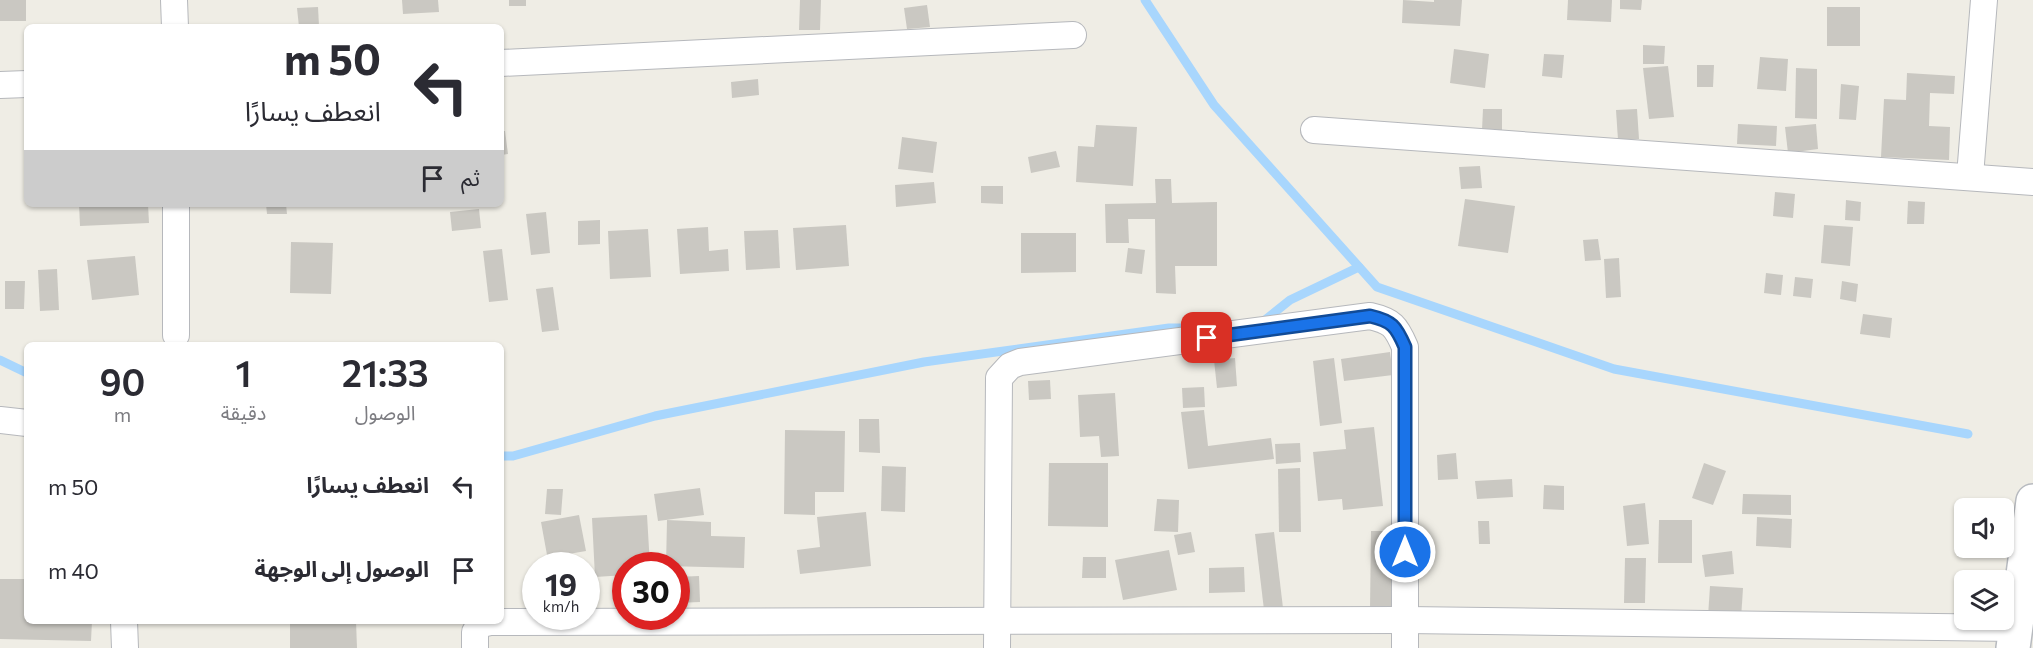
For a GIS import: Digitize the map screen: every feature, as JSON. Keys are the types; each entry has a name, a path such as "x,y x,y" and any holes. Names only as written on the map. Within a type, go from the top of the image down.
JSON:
{"main road":[{"path":"2015,638 2033,501"}],"street":[{"path":"174,0 175,24"},
{"path":"1970,176 1984,0"},
{"path":"504,63 1073,35"},
{"path":"0,85 24,84"},
{"path":"1314,130 2033,182"},
{"path":"176,207 176,335"},
{"path":"997,648 999,378 1010,366 1032,361 1370,316 1388,321 1399,332 1405,347 1405,648"},
{"path":"0,420 24,423"},
{"path":"504,622 1406,620 2015,638"},
{"path":"124,624 125,648"},
{"path":"475,648 475,632 481,624"}],"building":[{"path":"0,0 26,0 26,21 0,21"},
{"path":"402,0 438,0 439,12 403,14"},
{"path":"509,0 526,0 526,6 509,6"},
{"path":"800,0 821,0 820,30 799,30"},
{"path":"1403,0 1434,2 1434,0 1462,0 1460,26 1402,23"},
{"path":"1568,0 1612,0 1611,22 1567,20"},
{"path":"1620,0 1642,0 1641,10 1620,9"},
{"path":"927,5 930,27 907,29 904,8"},
{"path":"318,7 319,24 299,24 297,8"},
{"path":"1827,7 1860,7 1860,46 1827,46"},
{"path":"1643,45 1665,46 1664,64 1643,64"},
{"path":"1454,49 1489,54 1485,88 1450,83"},
{"path":"1544,54 1564,55 1562,78 1542,76"},
{"path":"1760,57 1788,59 1786,91 1757,89"},
{"path":"1697,65 1714,65 1713,87 1697,87"},
{"path":"1668,66 1674,117 1649,119 1643,68"},
{"path":"1796,68 1817,69 1817,119 1795,118"},
{"path":"1907,73 1955,76 1954,94 1930,93 1929,126 1950,127 1949,160 1881,157 1884,99 1906,100"},
{"path":"758,79 759,95 732,98 731,82"},
{"path":"1841,84 1859,86 1856,120 1839,119"},
{"path":"1483,109 1502,109 1502,131 1482,130"},
{"path":"1637,109 1639,139 1618,140 1616,110"},
{"path":"1738,124 1777,126 1776,146 1737,144"},
{"path":"1816,124 1818,149 1788,153 1785,127"},
{"path":"1096,125 1137,127 1133,186 1076,182 1078,146 1094,147"},
{"path":"504,131 505,131 508,154 504,155"},
{"path":"902,137 937,142 933,173 898,169"},
{"path":"1056,151 1060,167 1031,173 1028,157"},
{"path":"1480,166 1482,188 1461,189 1459,167"},
{"path":"1155,179 1171,179 1172,203 1217,202 1217,266 1175,266 1176,294 1156,293 1155,219 1128,219 1129,243 1106,243 1105,204 1156,203"},
{"path":"934,182 936,203 896,207 895,185"},
{"path":"981,186 1003,186 1003,204 981,203"},
{"path":"1775,192 1795,194 1793,218 1773,216"},
{"path":"1465,199 1515,206 1508,253 1458,246"},
{"path":"1846,200 1861,202 1860,221 1845,220"},
{"path":"1908,201 1925,202 1924,224 1907,224"},
{"path":"79,207 148,207 149,223 80,226"},
{"path":"266,207 286,207 287,214 267,214"},
{"path":"479,209 481,228 452,231 450,212"},
{"path":"546,212 550,253 531,255 526,214"},
{"path":"600,220 600,244 578,245 578,221"},
{"path":"846,225 849,266 796,270 793,228"},
{"path":"1824,225 1853,227 1850,266 1821,263"},
{"path":"708,227 709,251 728,249 729,271 680,274 677,229"},
{"path":"648,229 651,277 610,279 608,231"},
{"path":"778,230 780,268 746,270 744,231"},
{"path":"1021,233 1076,233 1076,272 1021,273"},
{"path":"1598,239 1601,260 1585,261 1583,240"},
{"path":"291,242 333,243 331,294 290,293"},
{"path":"1128,248 1145,250 1142,274 1125,272"},
{"path":"502,249 508,300 489,302 483,251"},
{"path":"135,256 139,295 92,300 87,260"},
{"path":"1619,258 1621,297 1606,298 1604,259"},
{"path":"57,269 59,310 40,311 38,270"},
{"path":"1766,273 1783,275 1781,295 1764,293"},
{"path":"1795,277 1813,279 1811,298 1793,296"},
{"path":"5,281 25,281 24,309 5,309"},
{"path":"1842,281 1858,284 1856,302 1840,299"},
{"path":"553,287 559,330 542,332 536,289"},
{"path":"1863,314 1892,318 1890,338 1860,334"},
{"path":"1390,352 1393,375 1344,381 1341,359"},
{"path":"1235,358 1237,386 1217,388 1214,360"},
{"path":"1334,358 1342,423 1320,426 1313,361"},
{"path":"1050,380 1051,399 1029,400 1028,381"},
{"path":"1204,387 1205,407 1183,408 1182,388"},
{"path":"1115,393 1119,456 1101,457 1099,436 1080,437 1078,395"},
{"path":"1204,410 1208,446 1271,438 1274,459 1188,469 1181,412"},
{"path":"859,419 879,419 880,453 859,452"},
{"path":"1374,427 1383,506 1343,510 1342,499 1318,501 1313,452 1346,449 1344,430"},
{"path":"785,430 845,431 844,492 815,492 815,515 784,514"},
{"path":"1300,443 1301,462 1276,464 1275,444"},
{"path":"1456,453 1458,479 1438,480 1437,455"},
{"path":"1049,463 1108,463 1108,527 1048,526"},
{"path":"1704,463 1726,471 1713,505 1692,498"},
{"path":"882,466 906,467 905,512 881,511"},
{"path":"1300,468 1301,532 1279,532 1278,469"},
{"path":"1512,479 1513,497 1477,499 1475,481"},
{"path":"1544,485 1564,486 1564,510 1543,509"},
{"path":"700,488 704,515 658,521 654,494"},
{"path":"547,489 563,489 561,515 545,514"},
{"path":"1743,494 1791,495 1791,515 1742,514"},
{"path":"1157,499 1179,500 1178,532 1154,531"},
{"path":"1645,503 1649,544 1627,546 1623,506"},
{"path":"866,512 871,566 800,574 797,550 820,547 817,517"},
{"path":"579,515 586,551 546,552 541,522"},
{"path":"647,515 649,552 612,552 612,576 600,577 600,552 594,552 592,518"},
{"path":"1757,517 1792,519 1791,548 1756,546"},
{"path":"667,520 711,522 711,536 745,537 744,568 690,567 690,552 666,552"},
{"path":"1659,520 1692,520 1692,563 1658,563"},
{"path":"1478,521 1489,521 1490,544 1479,544"},
{"path":"1371,531 1395,531 1393,611 1370,610"},
{"path":"1191,532 1195,552 1178,555 1174,535"},
{"path":"1274,532 1283,608 1264,610 1255,534"},
{"path":"1169,550 1177,590 1123,600 1115,560"},
{"path":"1732,551 1734,574 1705,577 1702,555"},
{"path":"1083,557 1106,557 1106,578 1082,578"},
{"path":"1625,558 1646,558 1645,603 1624,603"},
{"path":"1244,567 1245,592 1209,593 1209,568"},
{"path":"690,576 699,576 700,602 690,602"},
{"path":"0,579 24,579 24,624 92,624 91,641 0,639"},
{"path":"1710,586 1743,588 1741,619 1708,617"},
{"path":"290,624 356,624 357,648 290,648"}],"waterway":[{"path":"1145,0 1214,105 1377,287 1614,369 1968,434"},
{"path":"1260,324 1290,300 1359,267"},
{"path":"504,456 513,456 655,416 924,362 1169,328 1193,328"},
{"path":"0,360 24,372"}],"route":[{"path":"1207,338 1370,316 1388,321 1399,332 1405,347 1405,552"}]}
